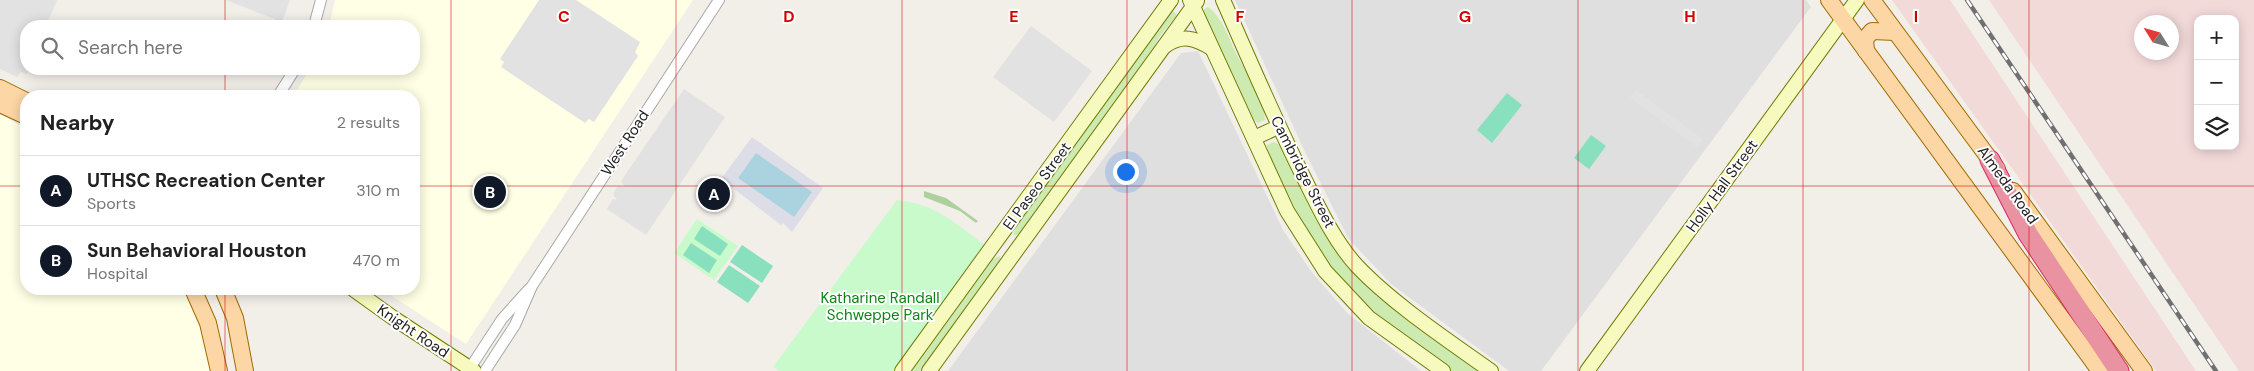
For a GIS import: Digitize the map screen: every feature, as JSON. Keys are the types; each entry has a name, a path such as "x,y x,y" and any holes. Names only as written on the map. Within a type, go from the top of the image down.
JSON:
{"highway":[{"path":"1990,160 2028,234 2119,371"}],"main road":[{"path":"1828,0 2100,371"},
{"name":"Almeda Road","path":"1872,0 2144,371"},
{"path":"1866,51 1865,39 1872,31 1895,32"},
{"path":"0,88 20,98"},
{"path":"0,104 20,113"},
{"path":"196,295 208,323 219,371"},
{"path":"226,295 235,318 245,371"},
{"path":"208,323 235,318"}],"street":[{"path":"316,20 321,0"},
{"name":"West Road","path":"485,371 515,325 532,286 719,0"},
{"name":"El Paseo Street","path":"902,371 1171,0"},
{"name":"Cambridge Street","path":"1223,0 1250,58 1278,126 1321,212 1356,265 1442,336 1491,371"},
{"name":"Holly Hall Street","path":"1587,371 1857,0"},
{"name":"El Paseo Street","path":"929,371 1161,50 1193,2"},
{"name":"Cambridge Street","path":"1193,2 1211,48 1288,211 1325,272 1369,318 1443,371"},
{"path":"1161,50 1172,41 1186,38 1193,38 1211,48"},
{"path":"282,90 291,75"},
{"path":"1254,138 1278,126"},
{"path":"999,239 1013,254"},
{"name":"West Road","path":"472,370 509,310 532,286"},
{"name":"Knight Road","path":"362,295 472,370"}],"shaded area":[{"path":"0,0 57,0 49,20 20,20 20,73 17,77 0,69"},
{"path":"226,0 290,0 283,20 277,20"},
{"path":"335,0 693,0 466,344 390,295 420,295 420,90 297,90 306,75 420,75 420,20 330,20"},
{"path":"539,0 576,0 640,42 635,52 638,56 594,122 589,119 585,123 501,67 504,62 500,59"},
{"path":"1235,0 1806,0 1811,7 1541,371 1509,371 1391,284 1348,238 1306,154"},
{"path":"1892,0 1950,0 2196,371 2156,371"},
{"path":"1989,0 2254,0 2254,371 2239,371"},
{"path":"1031,26 1092,71 1054,122 993,77"},
{"path":"1198,51 1283,230 1311,271 1347,313 1421,371 948,371 1181,53"},
{"path":"684,89 725,117 646,235 607,209 613,199 617,200 613,194 618,186 625,187 621,181"},
{"path":"1636,90 1703,139 1697,147 1630,98"},
{"path":"0,114 20,126 20,295 188,295 204,333 212,371 0,371"},
{"path":"752,137 823,188 792,232 783,223 781,225 721,179"}],"green space":[{"path":"1208,7 1218,17 1255,87 1262,103 1265,120 1258,123 1251,118 1206,24 1204,9"},
{"path":"1173,11 1177,15 1160,36 1136,78 1022,233 1013,236 1024,213"},
{"path":"1507,93 1522,105 1492,143 1477,130"},
{"path":"1591,135 1606,146 1589,169 1574,158"},
{"path":"1274,142 1283,147 1330,236 1485,371 1448,371 1372,314 1313,249 1267,155 1267,145"},
{"path":"924,191 946,198 978,221 976,223 960,211 924,197"},
{"name":"Katharine Randall Schweppe Park","path":"897,200 911,202 934,210 954,222 986,246 893,371 779,371 773,367"},
{"path":"697,219 738,246 714,280 674,253"},
{"path":"702,226 728,244 720,256 694,239"},
{"path":"691,243 717,260 709,273 683,255"},
{"path":"742,245 773,266 762,283 730,262"},
{"path":"1000,256 1001,263 922,371 911,371 990,260"},
{"path":"729,265 760,286 748,303 717,282"}],"water":[{"path":"756,153 812,192 794,217 738,178"}],"railway":[{"path":"1967,0 2216,371"}],"place":[{"name":"Sun Behavioral Houston","path":"490,192"},
{"name":"UTHSC Recreation Center","path":"714,194"}]}
